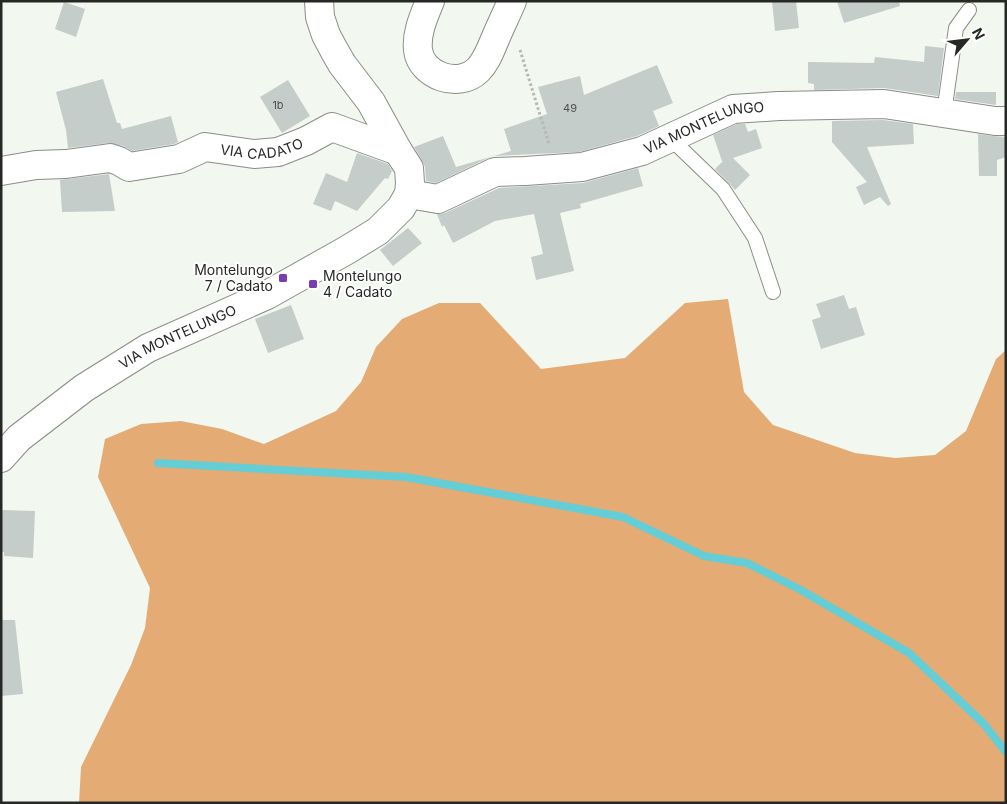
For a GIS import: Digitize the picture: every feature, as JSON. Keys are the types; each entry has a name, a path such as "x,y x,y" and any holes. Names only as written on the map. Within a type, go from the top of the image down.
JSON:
{"street":[{"path":"319,1 320,17 334,50 370,102 409,168 410,194"},
{"path":"430,1 418,32 418,51 424,65 434,74 458,80 468,77 477,71 487,58 512,1"},
{"name":"VIA MONTELUNGO","path":"1,458 19,438 84,388 148,348 267,295 347,250 378,231 401,208 410,194 438,199 495,172 582,167 642,151 733,109 884,104 944,114 1006,121"},
{"name":"VIA CADATO","path":"1,171 36,165 66,164 110,158 129,167 179,159 205,147 254,154 278,152 306,141 332,126 398,151"}],"lane":[{"path":"944,114 956,28 969,10"},
{"path":"670,138 724,189 755,238 774,292"}],"path":[{"path":"520,48 557,169"}],"shaded area":[{"path":"728,299 744,392 773,425 855,453 895,458 935,455 966,431 996,359 1006,350 1006,803 79,803 81,767 131,665 145,628 150,588 98,477 105,439 141,424 181,421 222,429 264,444 336,411 361,382 376,347 402,319 439,303 480,303 541,369 625,358 685,303"}],"building":[{"path":"772,1 796,1 799,28 775,31"},
{"path":"837,1 899,1 900,6 844,23"},
{"path":"64,2 85,9 76,37 55,29"},
{"path":"925,46 944,48 938,96 884,88 814,90 814,84 808,83 808,62 874,63 875,57 924,62"},
{"path":"657,65 673,103 653,111 659,126 637,136 579,152 494,156 436,183 426,181 425,167 414,147 443,136 456,167 511,151 504,129 547,114 538,87 580,76 584,95"},
{"path":"103,79 117,123 120,123 122,129 171,116 178,142 132,151 124,146 108,143 68,148 66,130 56,92"},
{"path":"288,80 310,116 282,133 260,97"},
{"path":"956,92 996,92 996,105 955,99"},
{"path":"883,120 913,124 914,144 867,147 891,204 888,206 880,197 864,205 856,187 867,182 832,142 832,121"},
{"path":"737,124 745,124 748,132 756,129 762,148 733,158 750,175 735,190 715,169 723,161 713,135"},
{"path":"978,134 1006,137 1006,157 997,160 997,176 979,176"},
{"path":"357,153 388,164 392,171 388,179 385,178 357,211 335,201 331,211 313,204 326,173 347,182"},
{"path":"638,168 643,186 580,204 581,208 560,213 574,271 536,280 531,257 543,254 534,214 495,221 453,243 444,225 442,227 437,214 445,213 499,188 583,183"},
{"path":"109,174 115,211 62,212 60,180"},
{"path":"408,228 422,243 393,266 380,250"},
{"path":"844,295 849,309 856,307 865,335 821,349 812,320 821,317 816,304"},
{"path":"291,305 304,339 268,353 255,319"},
{"path":"1,510 35,511 33,558 4,556 4,552 1,552"},
{"path":"1,620 15,620 23,694 1,696"}],"waterway":[{"path":"158,463 406,477 623,517 704,556 747,563 801,590 909,653 983,723 1006,752"}],"place":[{"name":"Montelungo 7 / Cadato","path":"283,278"},
{"name":"Montelungo 4 / Cadato","path":"313,284"}]}
